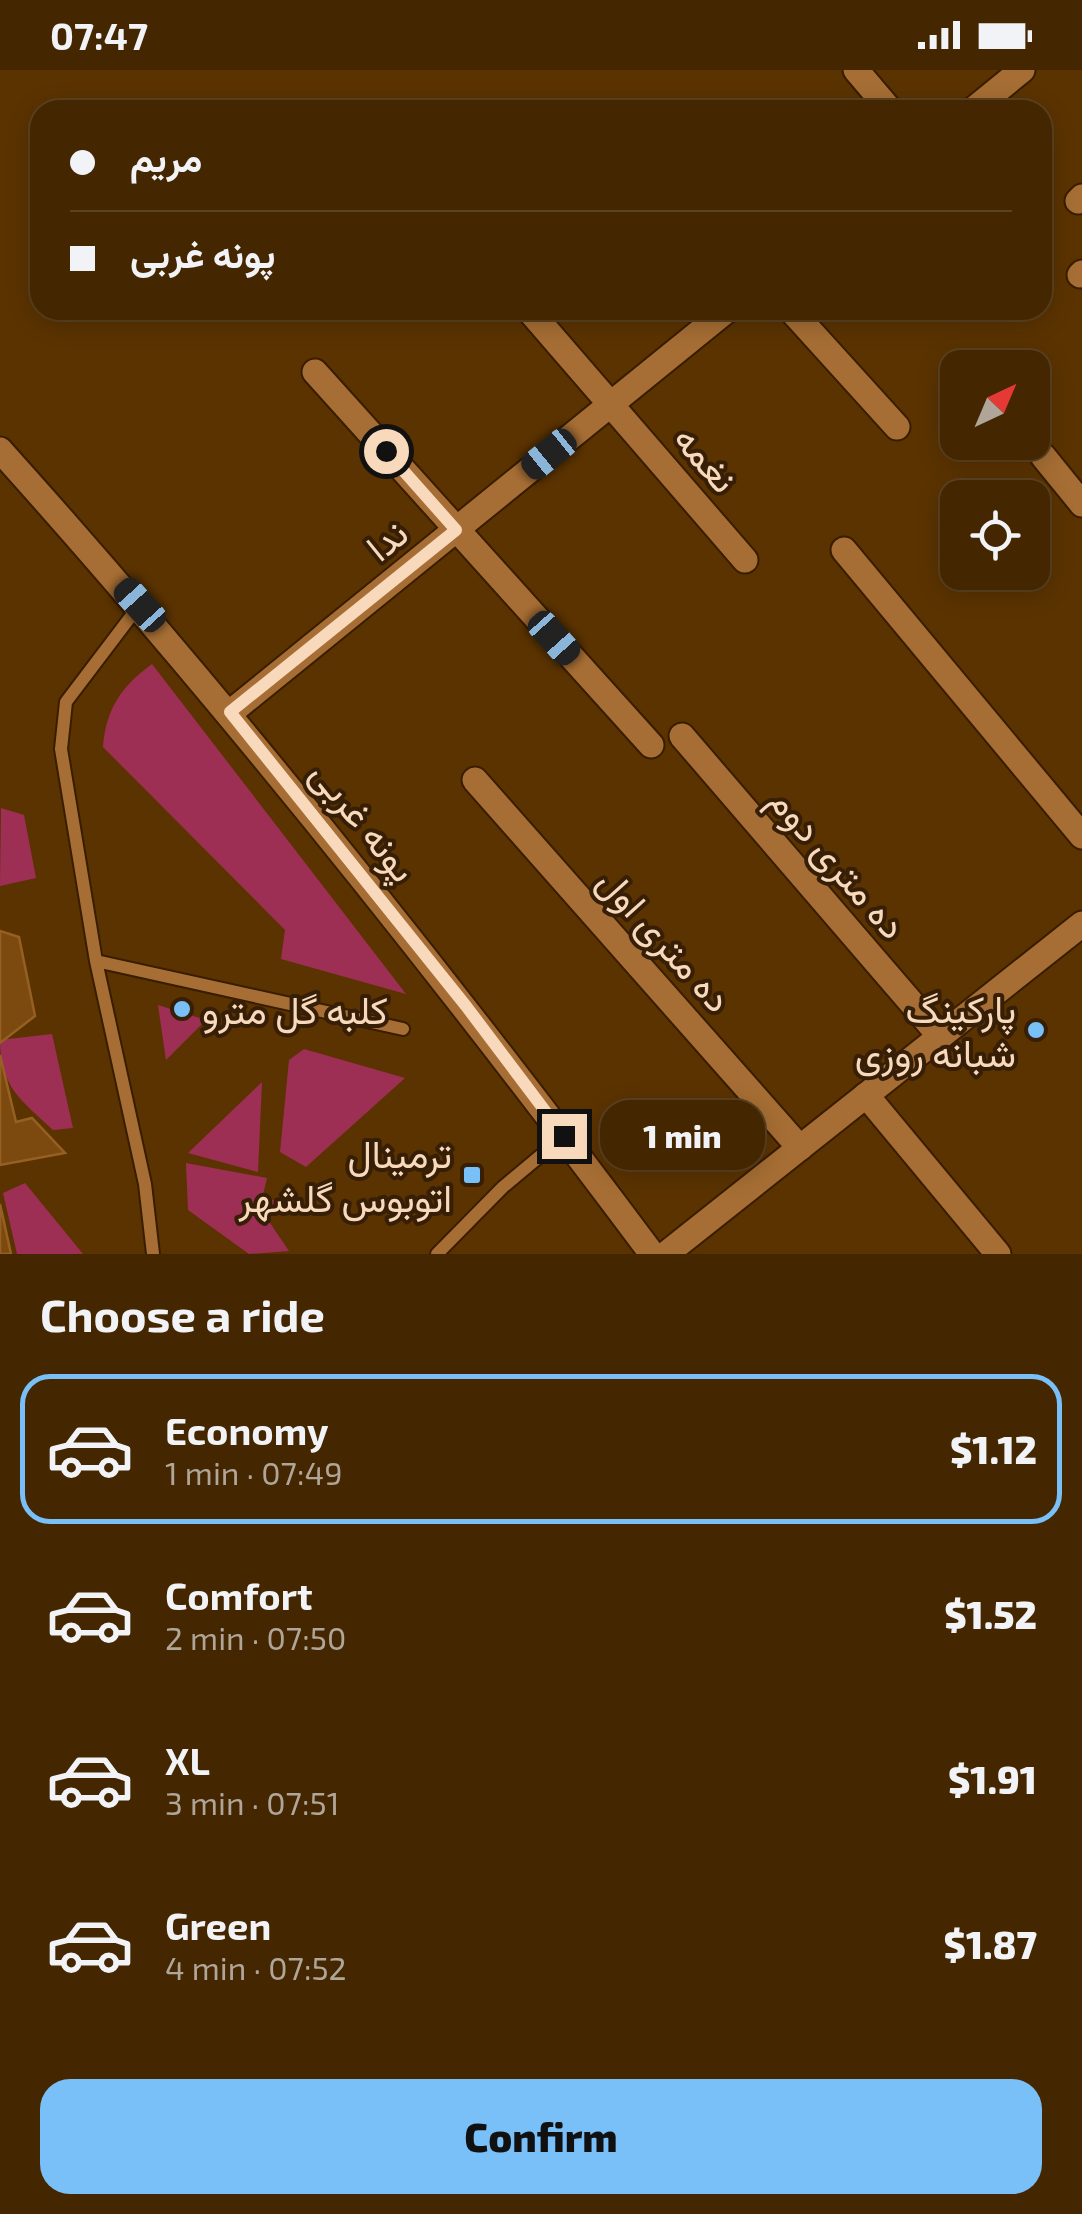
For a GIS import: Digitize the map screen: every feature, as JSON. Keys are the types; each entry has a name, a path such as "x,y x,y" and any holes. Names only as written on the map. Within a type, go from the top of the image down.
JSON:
{"street":[{"path":"856,70 882,100"},
{"path":"985,100 1022,70"},
{"name":"نغمه","path":"537,320 745,560"},
{"name":"ندا","path":"230,712 715,320"},
{"path":"800,320 898,426"},
{"path":"315,372 651,745"},
{"name":"پونه غربی","path":"0,450 230,712 466,1006 652,1254"},
{"path":"1046,460 1082,504"},
{"path":"844,550 1082,836"},
{"name":"ده متری دوم","path":"682,736 940,1036"},
{"name":"ده متری اول","path":"475,780 800,1148"},
{"path":"666,1254 1082,924"},
{"path":"866,1095 998,1254"}],"lane":[{"path":"140,605 66,702 60,750 96,961 145,1184 154,1254"},
{"path":"96,961 403,1029"},
{"path":"437,1254 503,1187 564,1136"}],"shaded area":[{"path":"152,664 406,994 281,959 285,930 103,747 117,699"},
{"path":"1,808 24,815 36,878 0,886"},
{"path":"158,1005 206,1020 166,1060"},
{"path":"52,1034 73,1128 53,1130 15,1091 4,1070 0,1040"},
{"path":"304,1049 405,1078 306,1167 280,1152 289,1060"},
{"path":"262,1082 258,1172 188,1153"},
{"path":"186,1163 267,1178 262,1199 275,1200 266,1217 289,1251 249,1254 188,1210"},
{"path":"25,1183 83,1254 17,1254 3,1193"}],"building":[{"path":"0,931 19,937 35,1016 0,1043"},
{"path":"0,1055 16,1122 32,1118 65,1153 0,1165"},
{"path":"0,1204 11,1254 0,1254"}],"place":[{"name":"کلبه گل مترو","path":"182,1009"},
{"name":"پارکینگ شبانه روزی","path":"1036,1030"},
{"name":"ترمینال اتوبوس گلشهر","path":"472,1175"}],"route":[{"path":"386,451 456,530 230,712 466,1006 564,1136"}]}
